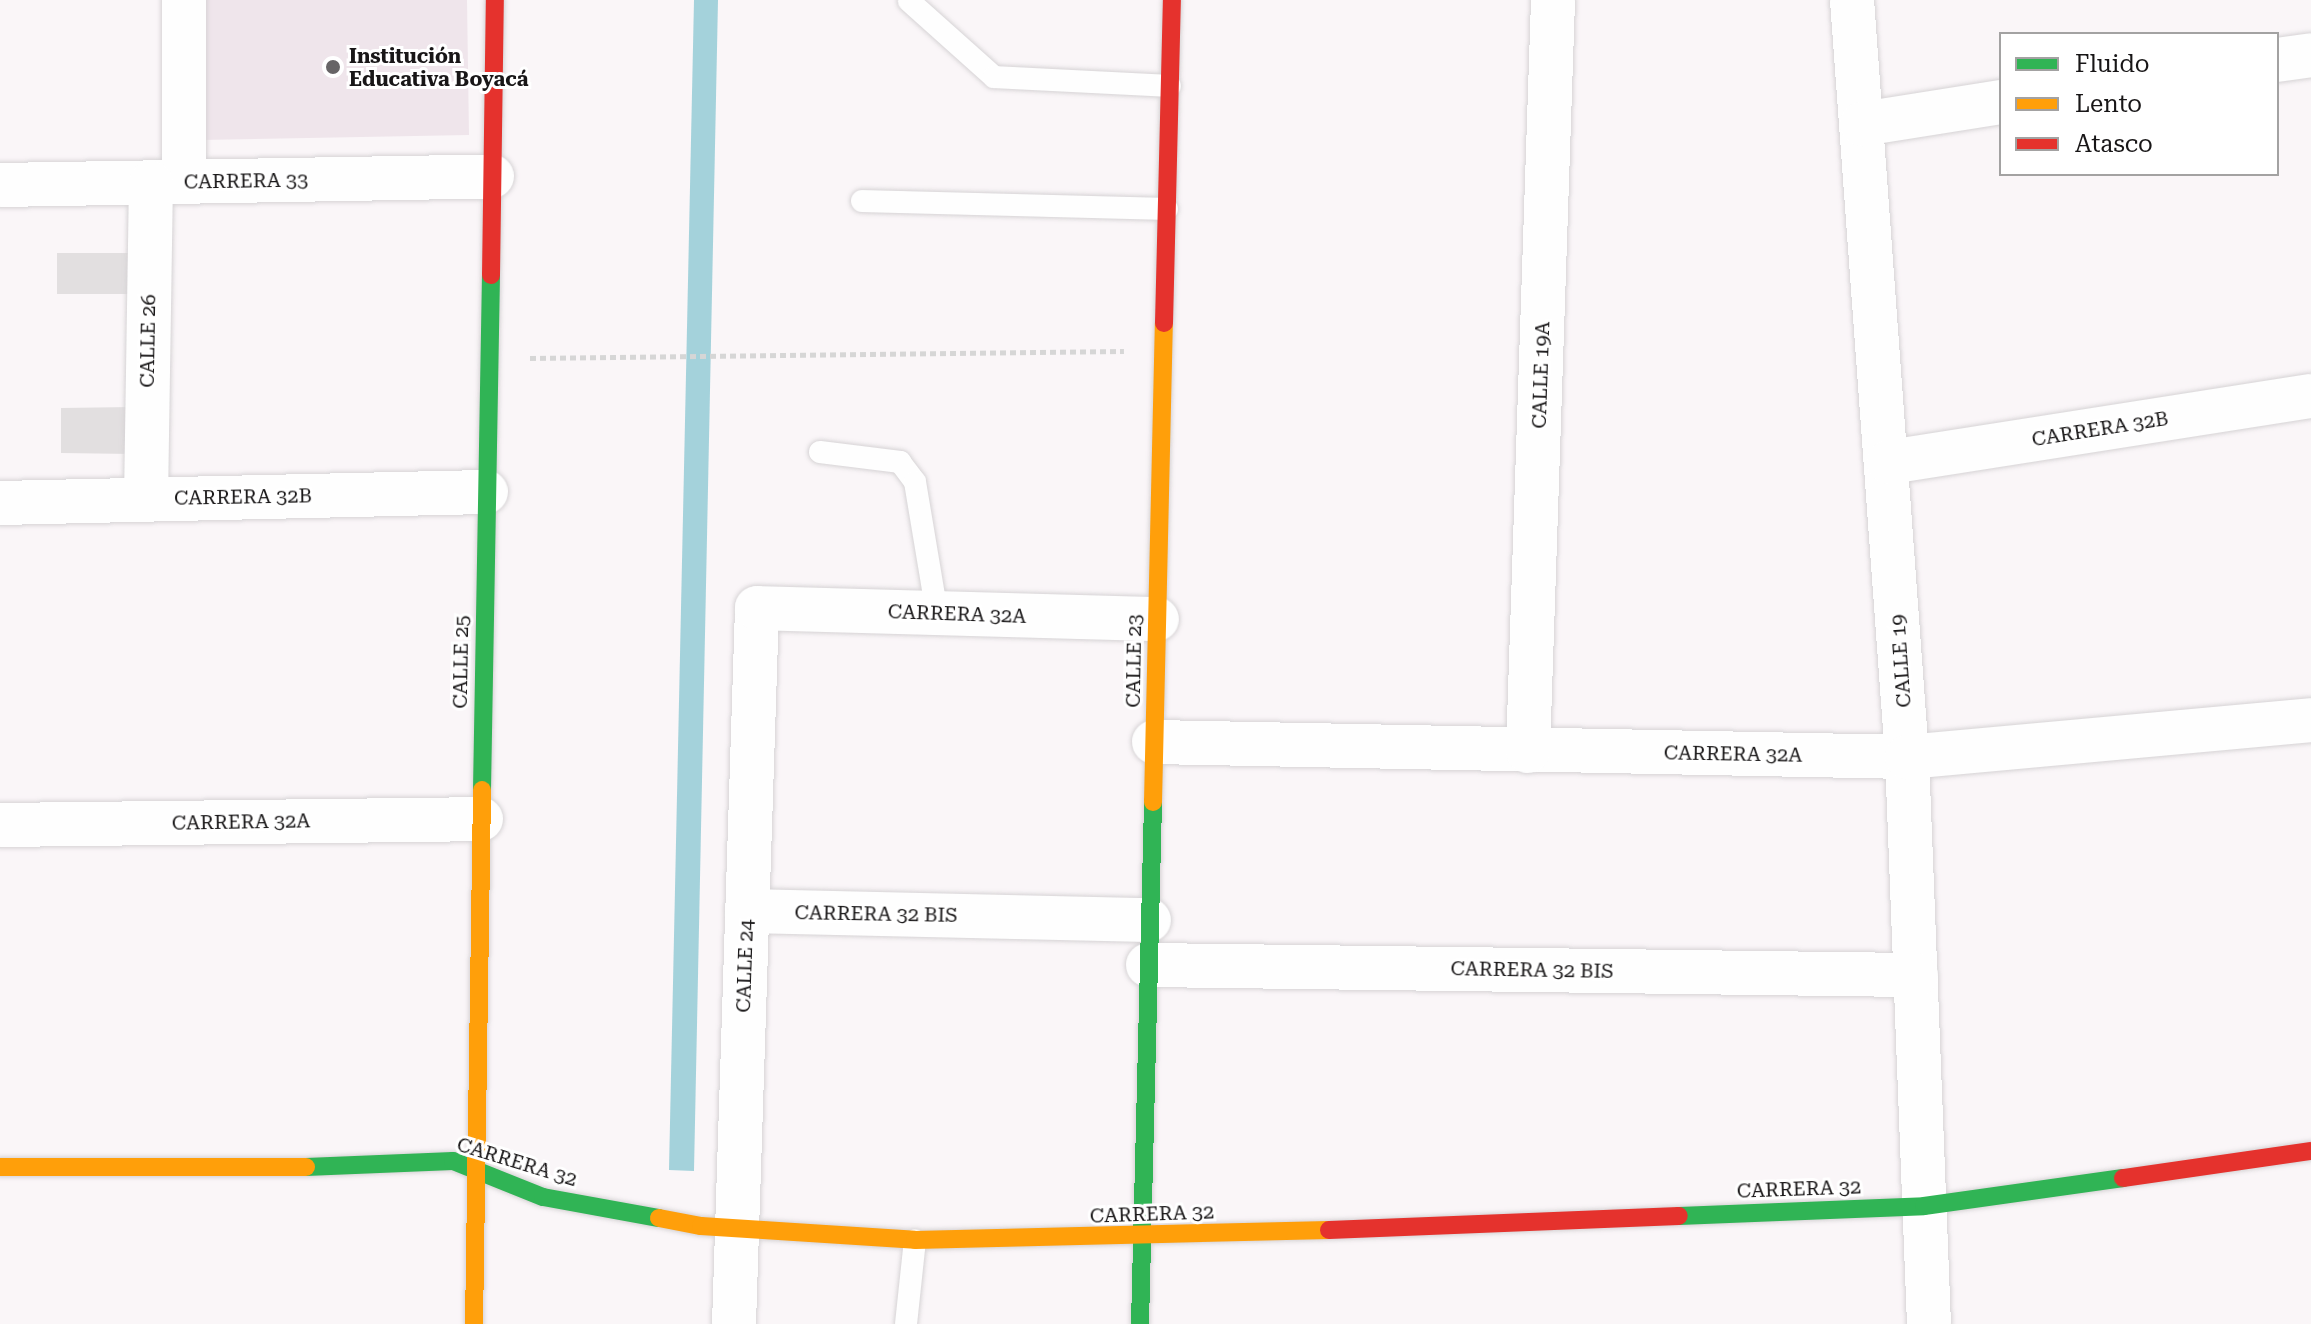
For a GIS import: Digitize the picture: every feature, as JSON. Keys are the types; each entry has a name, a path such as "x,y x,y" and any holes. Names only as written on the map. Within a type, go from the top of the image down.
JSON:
{"main road":[{"name":"CALLE 25","path":"474,1324 495,0"},
{"name":"CALLE 23","path":"1140,1324 1172,0"},
{"name":"CARRERA 32","path":"0,1167 337,1167 453,1161 543,1197 605,1209 719,1227 915,1240 1142,1237 1924,1206 2311,1151"}],"street":[{"name":"CALLE 26","path":"146,499 167,182 184,0"},
{"name":"CALLE 19A","path":"1528,751 1553,0"},
{"name":"CALLE 19","path":"1852,0 1889,462 1907,757 1929,1324"},
{"path":"2279,60 2311,55"},
{"path":"1862,124 1999,102"},
{"name":"CARRERA 33","path":"0,185 492,176"},
{"name":"CARRERA 32B","path":"1889,462 2311,396"},
{"name":"CARRERA 32B","path":"0,503 486,492"},
{"name":"CARRERA 32A","path":"757,608 1157,619"},
{"name":"CALLE 24","path":"734,1324 719,1227 747,911 757,608"},
{"name":"CARRERA 32A","path":"1154,742 1907,757 2311,720"},
{"name":"CARRERA 32A","path":"0,825 481,819"},
{"name":"CARRERA 32 BIS","path":"747,911 1149,920"},
{"name":"CARRERA 32 BIS","path":"1148,965 1916,975"}],"lane":[{"path":"909,1 994,77 1170,86"},
{"path":"862,201 1167,209"},
{"path":"820,452 900,462 915,482 937,613"},
{"path":"906,1324 915,1240"}],"path":[{"path":"489,358 1163,350"}],"shaded area":[{"name":"Institución Educativa Boyacá","path":"198,0 467,0 469,135 200,140"}],"water":[{"path":"694,0 718,0 694,1171 669,1170"}],"building":[{"path":"57,253 135,253 135,294 57,294"},
{"path":"132,407 132,454 61,453 61,408"}],"traffic: fast":[{"path":"482,790 491,275"},
{"path":"1140,1324 1153,802"},
{"path":"306,1167 453,1161 543,1197 659,1218"},
{"path":"1679,1216 1924,1206 2123,1178"}],"traffic: slow":[{"path":"1153,802 1164,323"},
{"path":"474,1324 482,790"},
{"path":"0,1167 306,1167"},
{"path":"659,1218 701,1226 915,1240 1329,1230"}],"traffic: jam":[{"path":"491,275 495,0"},
{"path":"1164,323 1172,0"},
{"path":"2123,1178 2311,1151"},
{"path":"1329,1230 1679,1216"}],"place":[{"name":"Institución Educativa Boyacá","path":"333,67"}]}
